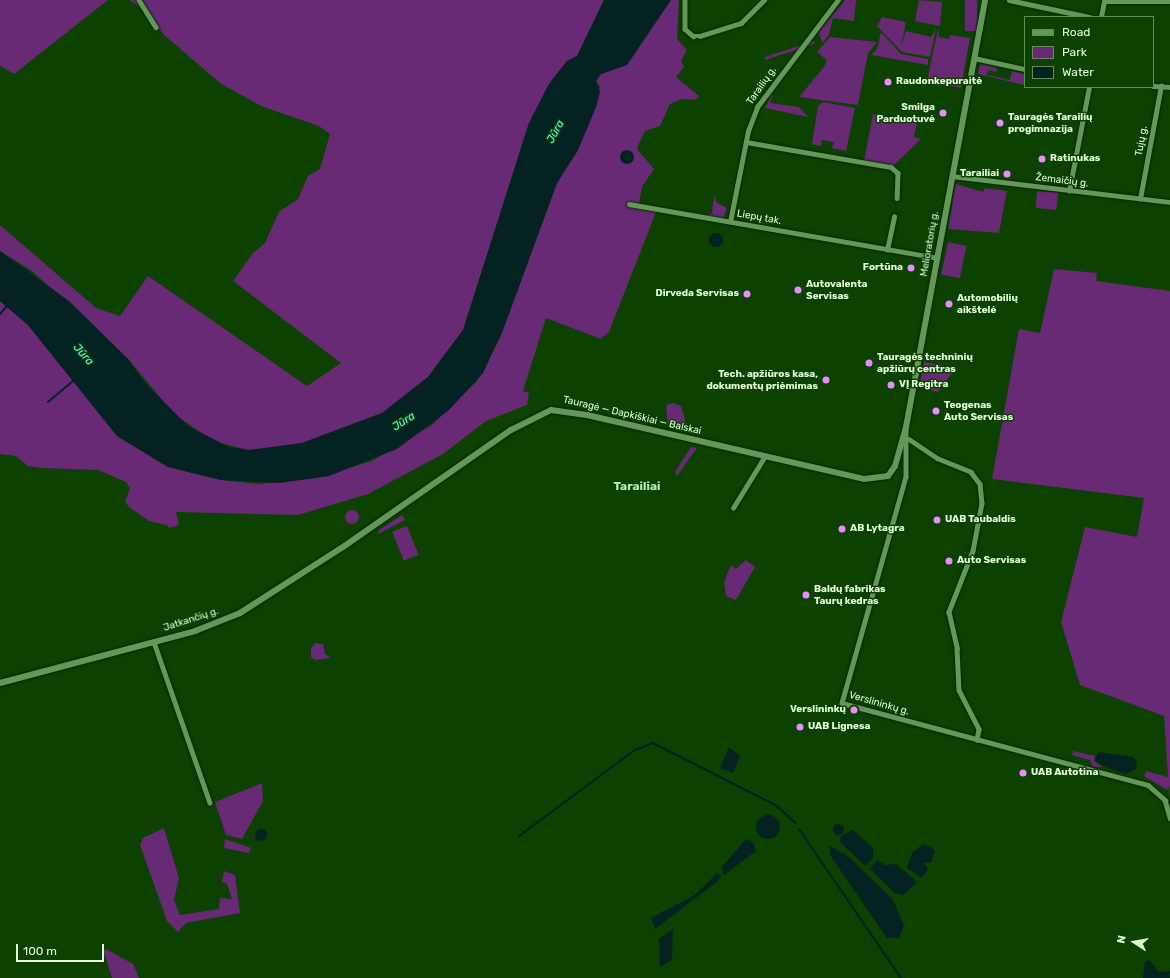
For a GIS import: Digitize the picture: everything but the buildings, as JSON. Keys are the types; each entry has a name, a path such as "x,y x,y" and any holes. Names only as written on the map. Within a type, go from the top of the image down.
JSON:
{"main road":[{"name":"Melioratorių g.","path":"877,480 885,478 894,469 906,427 985,0"},
{"name":"Tauragė — Dapkiškiai — Balskai","path":"368,530 517,426 551,410 877,480"},
{"name":"Jatkančių g.","path":"0,683 154,642 240,613 368,530"}],"street":[{"path":"139,0 156,27"},
{"path":"685,0 685,28 693,36 700,36 741,23 764,0"},
{"name":"Tarailių g.","path":"730,222 752,116 762,98 838,0"},
{"path":"1009,0 1085,16"},
{"path":"1101,16 1104,1 1170,2"},
{"path":"974,58 1024,69"},
{"path":"1154,86 1170,87"},
{"name":"Tujų g.","path":"1140,199 1161,86"},
{"path":"1070,190 1089,88"},
{"path":"746,142 891,167 898,173 896,198"},
{"name":"Žemaičių g.","path":"952,176 1170,202"},
{"name":"Liepų tak.","path":"629,204 937,258"},
{"path":"887,250 894,217"},
{"name":"Verslininkų g.","path":"906,427 909,439 900,500 842,704 1154,787 1165,800 1170,818"},
{"path":"909,439 937,458 971,472 980,484 982,503 973,551 949,612 957,648 959,690 979,729 977,740"},
{"path":"733,508 765,456"},
{"path":"154,642 210,803"}],"green space":[{"path":"0,0 108,0 14,74 0,66"},
{"path":"130,0 604,0 577,56 567,61 549,84 529,123 463,330 428,377 382,413 302,443 268,449 248,450 213,441 174,414 129,360 32,271 0,251 0,225 96,308 120,316 148,276 307,386 341,363 233,281 253,253 265,243 279,212 298,199 308,176 320,169 330,134 319,126 261,106 220,83 164,35 152,18"},
{"path":"671,0 679,0 677,39 687,50 681,61 684,67 676,77 699,96 695,100 682,99 670,104 660,126 645,131 639,143 637,149 654,169 642,187 638,209 656,212 609,332 601,339 546,318 523,391 529,393 527,405 486,421 443,454 368,494 298,515 176,512 179,525 169,528 167,525 149,521 129,507 125,502 130,488 126,482 98,470 28,466 16,456 0,454 0,301 28,325 117,436 168,467 221,480 259,484 317,478 372,461 432,425 477,381 500,338 557,183 578,150 590,120 600,87 596,81 601,74 627,64"},
{"path":"845,0 856,0 854,21 833,18 829,35 822,43 819,32"},
{"path":"919,0 942,2 940,26 915,21"},
{"path":"965,0 977,0 977,31 965,31"},
{"path":"882,17 906,22 901,46 906,31 931,37 936,28 930,57 902,52 877,26"},
{"path":"938,29 939,37 949,39 950,35 970,38 961,88 927,81"},
{"path":"881,32 901,54 928,59 928,65 871,55 877,49"},
{"path":"830,37 877,42 868,53 858,105 799,97 824,67 827,60 817,52"},
{"path":"814,41 815,44 765,60 765,57"},
{"path":"980,64 997,68 996,72 988,70 987,75 1010,80 1012,71 1024,74 1024,85 978,74"},
{"path":"774,91 770,103 799,107 808,117 765,108"},
{"path":"823,102 855,108 846,151 832,148 834,142 822,140 821,146 812,144 818,106"},
{"path":"873,114 917,122 914,137 921,139 893,166 864,161"},
{"path":"956,184 983,192 985,188 1007,191 999,233 948,229"},
{"path":"1037,191 1058,193 1056,210 1036,208"},
{"path":"714,195 717,203 727,208 723,219 703,215 712,214"},
{"path":"948,242 967,246 960,278 941,274"},
{"path":"1054,269 1097,273 1096,281 1170,291 1170,798 1169,785 1167,790 1144,776 1146,771 1168,777 1164,716 1080,685 1061,622 1085,527 1137,537 1144,498 992,479 1019,329 1040,333"},
{"path":"924,362 942,365 941,371 952,373 938,392 919,387"},
{"path":"673,403 681,406 688,430 668,426 666,405"},
{"path":"691,447 697,448 677,476 675,472"},
{"path":"352,510 357,512 359,517 357,522 352,524 347,522 345,517 347,512"},
{"path":"402,515 405,520 378,534 379,530"},
{"path":"407,526 419,555 404,561 392,532"},
{"path":"746,560 755,567 736,600 726,596 724,582 731,565 736,569"},
{"path":"315,643 323,644 325,654 331,658 315,660 311,657 311,648"},
{"path":"1073,751 1095,756 1094,761 1102,767 1093,767 1090,760 1072,755"},
{"path":"262,783 263,801 242,839 226,835 215,802"},
{"path":"164,828 179,878 174,900 180,915 219,909 220,898 232,899 227,884 222,882 224,871 235,875 240,913 186,923 178,932 167,921 140,845 143,838"},
{"path":"225,839 251,848 249,853 224,848"},
{"path":"106,949 133,964 139,978 112,978 103,950"}],"water":[{"name":"Jūra","path":"604,0 671,0 627,65 601,74 596,81 600,92 596,107 578,150 557,183 503,330 483,373 449,410 397,449 329,476 279,483 221,480 168,467 117,436 28,325 0,301 0,251 69,301 129,360 144,382 188,426 229,447 248,450 302,443 382,413 428,377 463,330 529,123 549,84 567,61 577,56"},
{"path":"624,150 630,150 634,154 634,160 630,164 624,164 620,160 620,154"},
{"path":"716,233 721,235 723,240 721,245 716,247 711,245 709,240 711,235"},
{"path":"729,747 740,756 733,773 720,768"},
{"path":"1098,752 1133,757 1137,761 1136,769 1126,774 1103,766 1095,760"},
{"path":"768,815 777,818 780,827 777,836 768,839 759,836 756,827 759,818"},
{"path":"838,823 842,825 844,829 842,833 838,835 834,833 832,829 834,825"},
{"path":"261,829 265,831 267,835 265,839 261,841 257,839 255,835 257,831"},
{"path":"853,830 873,848 873,858 865,866 840,842 841,836"},
{"path":"746,839 753,842 756,851 724,875 722,867"},
{"path":"923,844 935,850 931,863 924,863 928,869 922,878 907,868 912,853"},
{"path":"830,846 849,857 893,900 904,925 899,938 887,938 830,855"},
{"path":"877,860 885,865 896,864 917,882 903,895 895,893 870,869"},
{"path":"717,873 721,876 718,881 655,929 651,918 695,895"},
{"path":"673,929 672,960 660,967 659,939"},
{"path":"1149,960 1159,972 1170,971 1169,978 1143,978 1145,962"}],"waterway":[{"path":"0,314 7,306"},
{"path":"48,402 73,381"},
{"path":"519,836 635,750 653,743 777,806 795,823"},
{"path":"799,829 901,978"}],"place":[{"name":"Raudonkepuraitė","path":"888,82"},
{"name":"Smilga Parduotuvė","path":"943,113"},
{"name":"Tauragės Tarailių progimnazija","path":"1000,123"},
{"name":"Ratinukas","path":"1042,159"},
{"name":"Tarailiai","path":"1007,174"},
{"name":"Fortūna","path":"911,268"},
{"name":"Autovalenta Servisas","path":"798,290"},
{"name":"Dirveda Servisas","path":"747,294"},
{"name":"Automobilių aikštelė","path":"949,304"},
{"name":"Tauragės techninių apžiūrų centras","path":"869,363"},
{"name":"Tech. apžiūros kasa, dokumentų priėmimas","path":"826,380"},
{"name":"VĮ Regitra","path":"891,385"},
{"name":"Teogenas Auto Servisas","path":"936,411"},
{"name":"UAB Taubaldis","path":"937,520"},
{"name":"AB Lytagra","path":"842,529"},
{"name":"Auto Servisas","path":"949,561"},
{"name":"Baldų fabrikas Taurų kedras","path":"806,595"},
{"name":"Verslininkų","path":"854,710"},
{"name":"UAB Lignesa","path":"800,727"},
{"name":"UAB Autotina","path":"1023,773"}],"district":[{"name":"Tarailiai","path":"637,487"}]}
